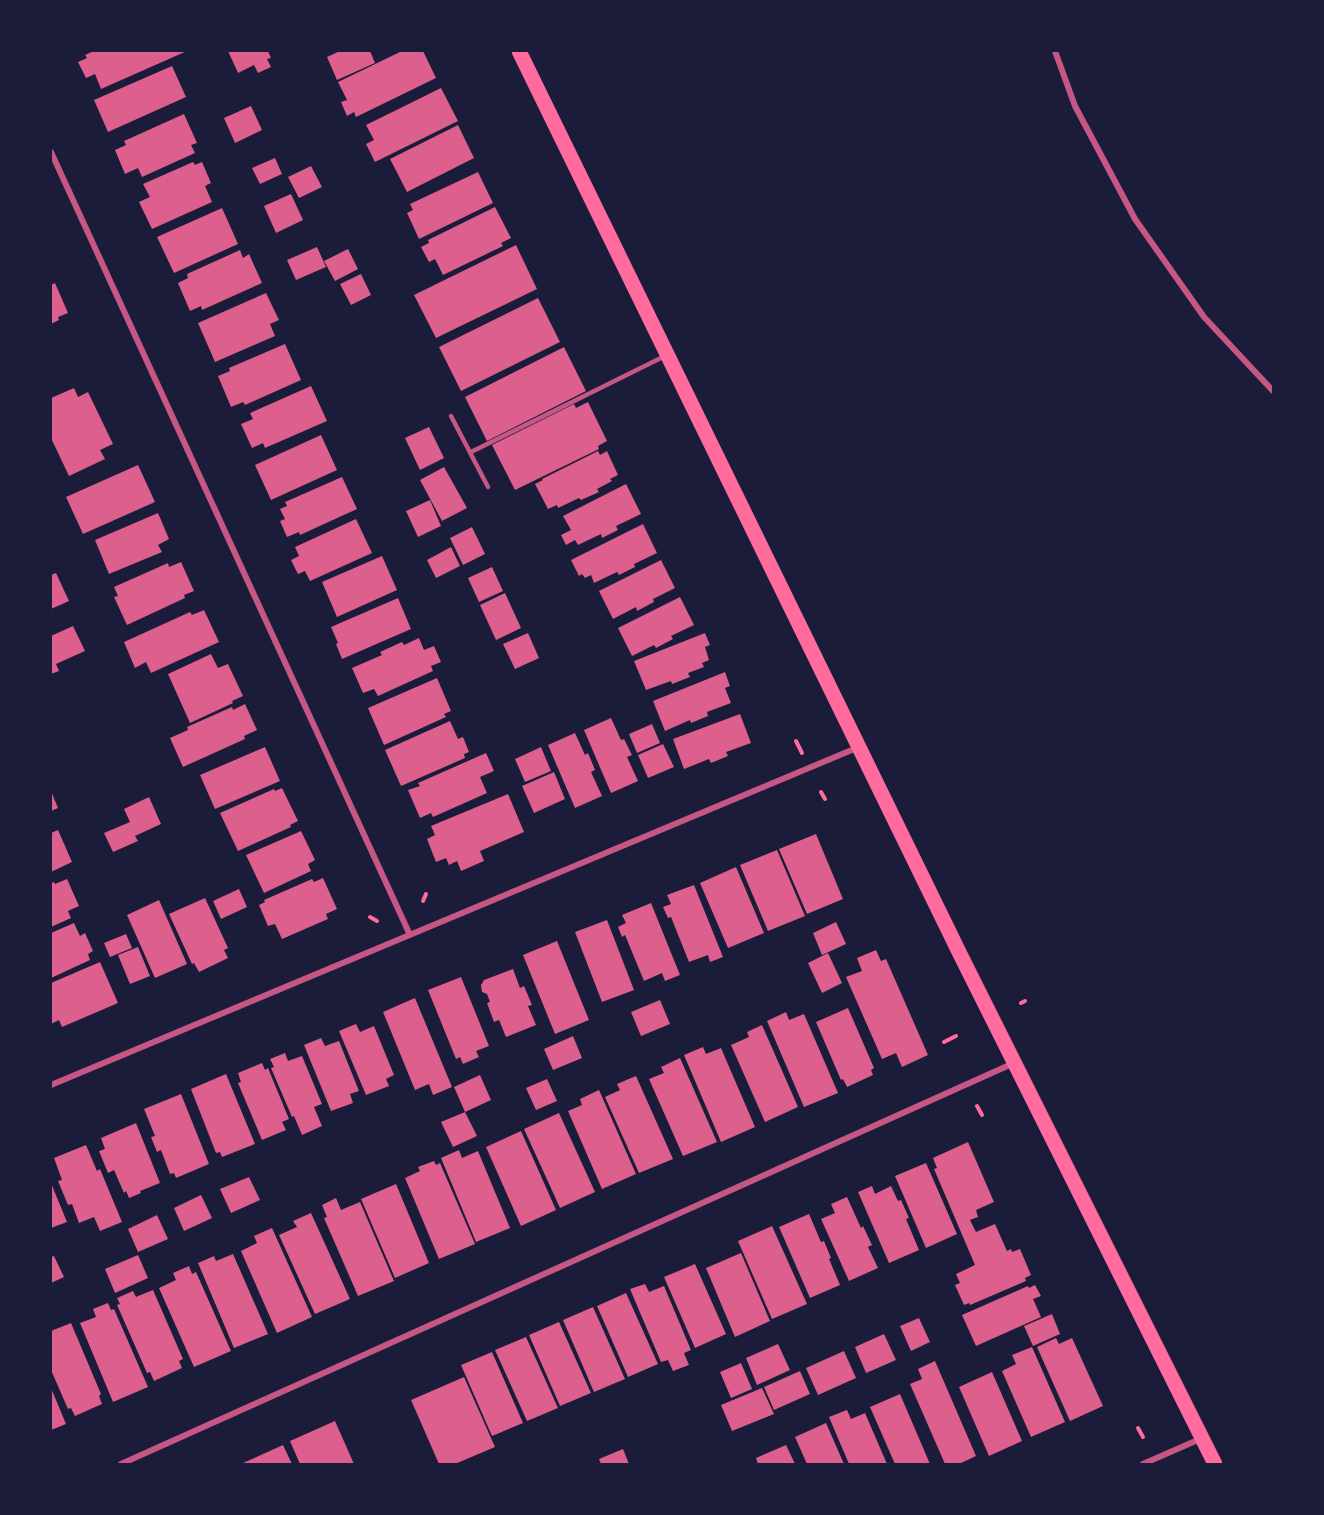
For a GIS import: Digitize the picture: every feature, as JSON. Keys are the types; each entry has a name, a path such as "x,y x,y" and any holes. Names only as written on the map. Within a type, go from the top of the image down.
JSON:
{"main road":[{"path":"519,51 1014,1063 1215,1464"}],"street":[{"path":"1055,51 1075,106 1136,219 1204,317 1273,391"},
{"path":"51,152 410,935"},
{"path":"51,1084 860,747"},
{"path":"121,1464 1014,1063"},
{"path":"1143,1464 1202,1438"}],"lane":[{"path":"471,452 667,355"},
{"path":"452,416 488,487"}],"path":[{"path":"796,741 802,753"},
{"path":"821,792 825,799"},
{"path":"423,901 426,894"},
{"path":"370,917 377,921"},
{"path":"944,1042 956,1036"},
{"path":"977,1106 982,1115"},
{"path":"1138,1428 1143,1437"}],"building":[{"path":"94,51 187,51 101,89 95,74 86,78 78,62 87,58 85,55"},
{"path":"228,51 268,51 271,58 267,59 271,67 258,73 254,65 238,73"},
{"path":"340,51 370,51 375,63 337,80 327,57"},
{"path":"402,51 423,51 436,78 356,117 354,112 347,116 341,102 347,100 338,82"},
{"path":"172,66 186,97 108,132 94,100"},
{"path":"441,88 458,121 375,162 366,144 374,140 366,125"},
{"path":"251,106 262,130 235,143 224,118"},
{"path":"184,114 197,143 191,145 195,153 142,177 138,168 125,174 115,150 126,145 124,141"},
{"path":"458,125 474,158 407,192 390,159"},
{"path":"275,158 282,174 260,184 252,168"},
{"path":"193,162 195,165 202,162 211,183 205,186 212,202 152,229 139,202 150,197 143,184"},
{"path":"311,166 322,187 299,198 288,177"},
{"path":"478,172 493,203 419,239 407,213 413,210 410,204"},
{"path":"291,194 303,220 276,233 264,206"},
{"path":"495,207 511,238 501,243 503,246 443,275 435,259 429,262 421,247 429,243 428,240"},
{"path":"222,208 238,244 174,273 157,237"},
{"path":"516,245 537,289 436,338 414,295"},
{"path":"317,247 326,267 296,280 287,260"},
{"path":"348,249 358,269 335,281 324,261"},
{"path":"240,250 243,258 249,254 262,283 202,310 201,306 190,311 178,283 188,278 187,274"},
{"path":"361,274 371,295 351,305 340,284"},
{"path":"55,283 68,313 58,317 59,320 51,324 51,285"},
{"path":"266,293 279,320 270,324 275,336 215,362 198,323"},
{"path":"538,298 560,342 461,391 439,347"},
{"path":"285,344 301,380 245,405 243,402 231,407 218,376 230,371 229,368"},
{"path":"564,347 586,391 487,441 465,397"},
{"path":"311,386 327,421 265,448 263,443 252,448 241,424 253,419 250,413"},
{"path":"74,388 78,397 88,392 113,444 100,450 105,459 69,476 51,438 51,398"},
{"path":"588,402 607,441 598,446 599,449 515,490 492,445 574,404 576,408"},
{"path":"429,427 444,458 420,470 405,438"},
{"path":"321,435 337,470 271,500 255,465"},
{"path":"598,451 600,455 607,451 618,475 597,489 599,492 558,508 557,505 548,509 535,484"},
{"path":"138,465 155,502 83,534 66,497"},
{"path":"444,467 467,508 442,521 420,480"},
{"path":"342,477 357,509 300,535 299,532 287,537 280,521 285,519 280,509 287,506 285,502"},
{"path":"626,484 641,514 616,526 618,530 602,538 601,534 578,545 575,540 566,545 561,535 571,530 563,516"},
{"path":"430,500 441,526 418,537 406,511"},
{"path":"158,513 169,539 158,545 162,552 109,574 95,540"},
{"path":"356,519 372,553 310,581 305,571 298,574 291,560 299,556 295,547"},
{"path":"643,524 657,553 634,564 635,567 619,575 617,572 594,583 591,575 585,578 582,574 579,576 571,560"},
{"path":"472,527 485,554 463,565 450,538"},
{"path":"451,547 460,566 436,578 427,560"},
{"path":"382,556 397,590 337,617 322,582"},
{"path":"661,560 675,588 653,599 654,602 637,611 636,607 613,619 599,591"},
{"path":"181,562 194,591 184,595 185,598 127,625 114,597 118,596 114,587 168,563 169,567"},
{"path":"492,567 503,591 479,602 468,578"},
{"path":"56,573 69,601 51,609 51,575"},
{"path":"505,593 521,628 496,640 480,605"},
{"path":"680,597 694,625 671,636 673,639 656,648 654,645 632,656 618,628"},
{"path":"398,598 411,629 342,659 331,627"},
{"path":"204,610 219,642 151,673 146,662 135,668 124,642 190,612 192,615"},
{"path":"73,626 85,651 56,664 59,671 51,674 51,636"},
{"path":"528,633 539,658 515,669 503,644"},
{"path":"705,633 710,645 705,647 709,660 702,663 704,667 688,673 690,677 646,690 634,661"},
{"path":"419,638 424,650 434,646 441,662 431,666 433,671 378,696 374,689 363,693 352,668 382,655 380,652 402,642 404,645"},
{"path":"211,654 218,668 228,664 243,696 190,723 168,674"},
{"path":"725,672 730,686 725,688 731,703 707,712 708,716 691,723 690,720 665,731 653,701"},
{"path":"437,678 451,711 444,714 446,717 384,745 368,708"},
{"path":"245,704 257,730 244,736 245,739 183,767 170,738 188,730 187,727 232,707 233,710"},
{"path":"740,714 751,743 726,752 728,756 711,763 709,759 684,769 673,739"},
{"path":"611,718 621,740 624,739 632,755 627,757 638,781 611,793 584,730"},
{"path":"450,721 458,739 463,737 469,752 464,754 465,758 401,786 385,750"},
{"path":"652,724 660,743 637,753 629,734"},
{"path":"575,733 585,755 588,753 595,770 591,772 602,796 575,808 548,745"},
{"path":"663,744 674,767 648,778 638,755"},
{"path":"265,747 280,781 215,809 200,775"},
{"path":"541,747 551,771 525,782 515,759"},
{"path":"486,753 494,771 480,777 487,793 433,817 431,813 420,818 408,790 420,786 418,783"},
{"path":"554,772 565,799 534,813 522,786"},
{"path":"282,788 298,821 290,825 291,827 238,851 220,813 274,789 275,791"},
{"path":"51,791 58,808 51,811"},
{"path":"508,794 524,832 480,851 484,861 461,871 457,861 449,865 446,858 436,862 427,839 435,835 431,826"},
{"path":"149,797 161,824 135,836 138,841 113,852 104,833 130,822 124,809"},
{"path":"58,830 72,862 51,872 51,833"},
{"path":"301,831 315,860 308,864 311,871 264,893 246,855"},
{"path":"816,834 843,899 807,914 779,849"},
{"path":"777,850 805,916 768,931 740,865"},
{"path":"736,867 764,933 728,948 700,883"},
{"path":"323,878 337,909 326,914 328,919 282,939 275,924 268,926 259,905 265,902 264,900 312,879 314,882"},
{"path":"67,879 79,906 68,911 71,918 51,927 51,883 55,884"},
{"path":"694,885 723,957 710,962 708,955 689,962 671,917 668,918 663,907 671,904 667,895"},
{"path":"239,889 247,907 221,919 213,901"},
{"path":"205,898 228,948 224,950 228,958 199,972 194,963 192,964 169,914"},
{"path":"159,900 187,964 155,978 127,915"},
{"path":"651,903 680,975 665,981 662,973 644,981 625,935 622,937 618,927 626,923 622,915"},
{"path":"607,920 634,990 602,1002 575,932"},
{"path":"836,922 846,944 822,955 813,933"},
{"path":"74,923 80,936 85,933 93,951 88,954 90,960 51,978 51,933"},
{"path":"126,934 132,948 110,957 104,943"},
{"path":"557,941 589,1020 555,1034 523,955"},
{"path":"138,947 150,976 130,984 118,955"},
{"path":"876,950 881,961 886,959 928,1055 902,1067 896,1053 882,1059 846,977 862,971 857,958"},
{"path":"828,953 842,983 822,993 808,963"},
{"path":"100,962 118,1003 62,1027 59,1020 51,1024 51,983"},
{"path":"513,969 520,988 524,986 532,1005 528,1006 536,1025 506,1037 499,1020 494,1022 487,1003 490,1002 487,994 482,992 481,985 484,980"},
{"path":"461,977 489,1046 476,1051 479,1057 463,1064 460,1057 456,1059 428,990"},
{"path":"415,998 452,1087 433,1095 429,1084 415,1090 383,1012"},
{"path":"660,1000 670,1024 641,1036 631,1012"},
{"path":"848,1008 874,1068 871,1070 873,1075 847,1087 843,1079 841,1080 816,1022"},
{"path":"786,1012 789,1020 804,1014 838,1093 804,1107 767,1021"},
{"path":"356,1024 360,1032 374,1026 394,1075 386,1079 389,1086 366,1095 339,1031"},
{"path":"762,1025 798,1107 765,1122 731,1045 749,1037 747,1032"},
{"path":"573,1036 582,1058 553,1070 544,1049"},
{"path":"321,1038 325,1046 339,1041 359,1091 350,1094 353,1103 331,1111 304,1045"},
{"path":"703,1047 706,1054 721,1048 755,1127 721,1142 684,1055"},
{"path":"285,1053 288,1061 302,1056 322,1104 314,1107 322,1126 302,1135 271,1068 274,1067 270,1059"},
{"path":"680,1058 717,1142 683,1156 649,1079 664,1073 661,1067"},
{"path":"262,1063 265,1070 268,1068 289,1119 282,1122 286,1130 262,1140 238,1083 241,1082 238,1073"},
{"path":"226,1074 255,1144 222,1157 220,1152 216,1153 191,1089"},
{"path":"480,1075 491,1100 465,1112 454,1087"},
{"path":"636,1076 673,1159 639,1173 605,1097 620,1090 617,1084"},
{"path":"547,1079 557,1101 536,1110 526,1088"},
{"path":"599,1090 636,1174 602,1189 568,1111 582,1105 580,1099"},
{"path":"181,1094 209,1164 176,1178 174,1173 170,1174 161,1150 157,1152 151,1137 155,1136 144,1109"},
{"path":"465,1112 477,1136 453,1147 441,1122"},
{"path":"559,1113 595,1192 560,1208 524,1129"},
{"path":"136,1123 160,1183 129,1198 126,1191 124,1193 114,1170 108,1173 99,1151 105,1149 101,1138"},
{"path":"521,1131 556,1210 521,1226 486,1147"},
{"path":"968,1142 994,1202 976,1210 978,1217 970,1220 976,1232 995,1224 1007,1251 1020,1249 1031,1275 1025,1278 1026,1281 970,1305 969,1303 964,1305 955,1285 960,1283 956,1274 975,1265 934,1169 937,1168 933,1158"},
{"path":"86,1145 97,1171 100,1169 122,1222 100,1231 94,1217 79,1223 72,1204 68,1205 58,1181 62,1180 54,1158"},
{"path":"459,1150 462,1158 478,1151 510,1228 476,1242 441,1158"},
{"path":"434,1161 436,1165 440,1163 475,1244 439,1259 405,1178 420,1171 418,1167"},
{"path":"926,1163 957,1234 926,1248 895,1176"},
{"path":"249,1177 260,1200 231,1213 220,1189"},
{"path":"51,1183 67,1222 51,1228"},
{"path":"396,1184 429,1263 395,1278 361,1199"},
{"path":"872,1186 875,1194 891,1186 898,1201 901,1200 909,1218 906,1219 919,1250 889,1263 858,1192"},
{"path":"201,1195 212,1218 184,1231 174,1208"},
{"path":"847,1197 861,1228 863,1226 872,1245 868,1247 878,1268 849,1281 821,1219 835,1213 831,1204"},
{"path":"336,1198 341,1210 360,1202 394,1281 358,1296 324,1218 327,1217 322,1205"},
{"path":"311,1213 350,1299 315,1314 279,1235 297,1227 293,1221"},
{"path":"809,1214 821,1242 824,1241 840,1285 810,1298 779,1227"},
{"path":"157,1215 168,1239 138,1252 128,1229"},
{"path":"772,1226 807,1304 772,1319 738,1241"},
{"path":"272,1228 312,1317 277,1333 241,1251 257,1243 254,1236"},
{"path":"741,1253 770,1321 735,1337 706,1268"},
{"path":"233,1254 268,1334 234,1348 198,1263 214,1256 216,1261"},
{"path":"138,1255 148,1278 115,1293 105,1269"},
{"path":"54,1256 64,1277 51,1283 51,1257"},
{"path":"695,1264 726,1334 695,1348 664,1277"},
{"path":"189,1266 192,1274 196,1272 231,1351 194,1367 159,1288 176,1280 173,1273"},
{"path":"645,1284 649,1292 664,1286 691,1350 684,1353 689,1365 673,1371 668,1360 661,1362 630,1289"},
{"path":"1035,1285 1041,1296 1033,1299 1041,1317 976,1346 962,1315"},
{"path":"153,1290 183,1359 179,1361 182,1368 154,1381 150,1372 147,1373 117,1305 120,1304 117,1298 133,1291 136,1297"},
{"path":"626,1293 658,1364 628,1377 597,1306"},
{"path":"108,1303 111,1310 114,1309 148,1387 113,1402 80,1323 96,1317 93,1309"},
{"path":"593,1307 625,1379 594,1392 563,1320"},
{"path":"1052,1314 1060,1334 1033,1346 1024,1326"},
{"path":"919,1318 930,1342 911,1351 900,1326"},
{"path":"559,1322 591,1393 560,1406 529,1335"},
{"path":"71,1323 101,1394 99,1396 102,1404 75,1416 71,1408 68,1409 51,1370 51,1331"},
{"path":"884,1334 896,1360 866,1373 855,1347"},
{"path":"526,1337 558,1408 527,1421 495,1350"},
{"path":"1056,1338 1059,1344 1072,1338 1103,1406 1070,1421 1037,1347"},
{"path":"778,1344 790,1370 757,1385 746,1358"},
{"path":"1032,1347 1065,1422 1031,1437 1002,1371 1016,1364 1012,1355"},
{"path":"844,1351 856,1378 818,1395 806,1368"},
{"path":"492,1352 523,1423 492,1436 461,1365"},
{"path":"935,1361 976,1456 959,1464 945,1464 910,1384 922,1379 918,1369"},
{"path":"741,1363 752,1389 731,1398 720,1372"},
{"path":"800,1371 810,1394 774,1410 764,1387"},
{"path":"992,1372 1022,1441 989,1456 959,1387"},
{"path":"464,1377 495,1447 455,1464 439,1464 411,1400"},
{"path":"51,1388 66,1424 51,1430"},
{"path":"762,1388 774,1414 732,1431 721,1405"},
{"path":"900,1394 930,1464 895,1464 870,1407"},
{"path":"847,1410 851,1419 865,1413 887,1464 849,1464 829,1417"},
{"path":"335,1421 354,1464 300,1464 290,1441"},
{"path":"826,1423 844,1464 807,1464 795,1437"},
{"path":"283,1445 292,1464 241,1464"},
{"path":"786,1445 795,1464 758,1464 756,1458"},
{"path":"623,1449 629,1464 601,1464 599,1459"}]}
